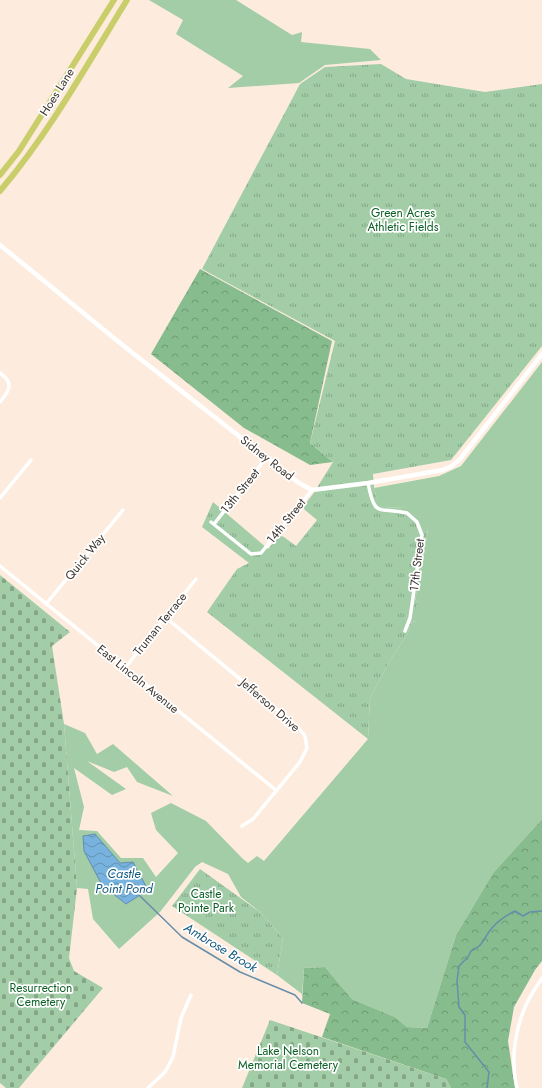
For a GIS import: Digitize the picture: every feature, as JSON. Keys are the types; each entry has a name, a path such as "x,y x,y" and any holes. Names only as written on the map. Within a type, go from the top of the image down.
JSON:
{"highway":[{"name":"Hoes Lane","path":"0,175 23,146 114,0"},
{"name":"Hoes Lane","path":"0,191 15,174 46,130 127,0"}],"street":[{"name":"Sidney Road","path":"0,245 125,348 299,483 312,490"},
{"path":"312,490 368,483 443,470 452,466 460,459 542,354"},
{"path":"0,373 6,377 9,382 7,393 0,402"},
{"name":"13th Street","path":"261,552 251,554 212,523 266,457"},
{"path":"0,498 31,460"},
{"name":"17th Street","path":"368,483 370,496 376,506 385,511 407,513 417,522 422,535 410,618 405,630"},
{"name":"14th Street","path":"261,552 312,490"},
{"name":"Quick Way","path":"46,604 123,510"},
{"name":"East Lincoln Avenue","path":"0,566 277,791"},
{"name":"Truman Terrace","path":"125,668 196,579"},
{"name":"Jefferson Drive","path":"165,617 297,726 305,736 307,748 300,762 253,819 242,826"},
{"path":"517,1088 515,1080 514,1050 519,1022 529,999 542,978"},
{"path":"148,1088 165,1072 174,1057 181,1018 191,995"}],"green space":[{"path":"149,0 236,0 292,35 302,32 301,42 370,49 381,60 325,65 299,83 228,88 243,76 176,34 183,20"},
{"name":"Green Acres Athletic Fields","path":"381,64 406,79 485,92 542,84 542,346 451,460 373,474 376,497 384,508 405,507 419,516 428,530 415,601 420,602 417,622 412,621 408,633 389,662 370,698 368,739 207,612 237,569 249,563 202,527 213,502 268,549 280,536 284,537 296,546 317,520 303,507 333,462 310,443 335,341 202,269 300,84 325,67"},
{"path":"200,269 332,341 310,443 333,462 310,465 244,428 151,354"},
{"path":"542,362 542,819 493,873 456,935 427,1028 407,1027 395,1017 352,999 325,967 304,968 302,994 277,975 283,938 260,912 241,897 228,874 202,862 195,867 160,912 119,949 93,919 88,889 77,888 64,724 85,733 97,754 113,744 173,796 137,782 127,767 114,772 87,761 126,789 112,795 74,768 84,807 79,830 97,831 121,858 143,858 156,877 178,853 156,830 151,813 171,803 206,821 248,863 257,856 264,861 368,739 370,698 389,662 408,633 412,621 416,622 419,602 415,601 428,530 405,507 384,508 378,503 374,488 439,476 461,466"},
{"name":"Resurrection Cemetery","path":"0,575 70,632 52,646 64,724 77,888 69,958 74,971 103,988 19,1088 6,1088 0,1083"},
{"path":"542,819 542,961 535,970 514,1007 508,1041 515,1088 451,1088 446,1079 322,1037 330,1014 302,1003 304,968 325,967 352,999 395,1017 407,1027 427,1028 456,935 493,873"},
{"name":"Castle Pointe Park","path":"200,869 260,912 283,938 277,975 172,906"},
{"name":"Lake Nelson Memorial Cemetery","path":"270,1020 446,1079 451,1088 242,1088"}],"water":[{"name":"Castle Point Pond","path":"95,834 120,863 133,862 148,890 126,904 102,885 84,851 83,836"}],"waterway":[{"name":"Ambrose Brook","path":"139,895 182,937 240,972 295,995 302,1003"},
{"name":"Ambrose Brook","path":"487,1088 489,1072 465,1042 465,1015 459,1007 457,981 459,966 468,957 471,951 481,944 489,932 505,916 515,911 523,916 530,912 542,911"}]}
